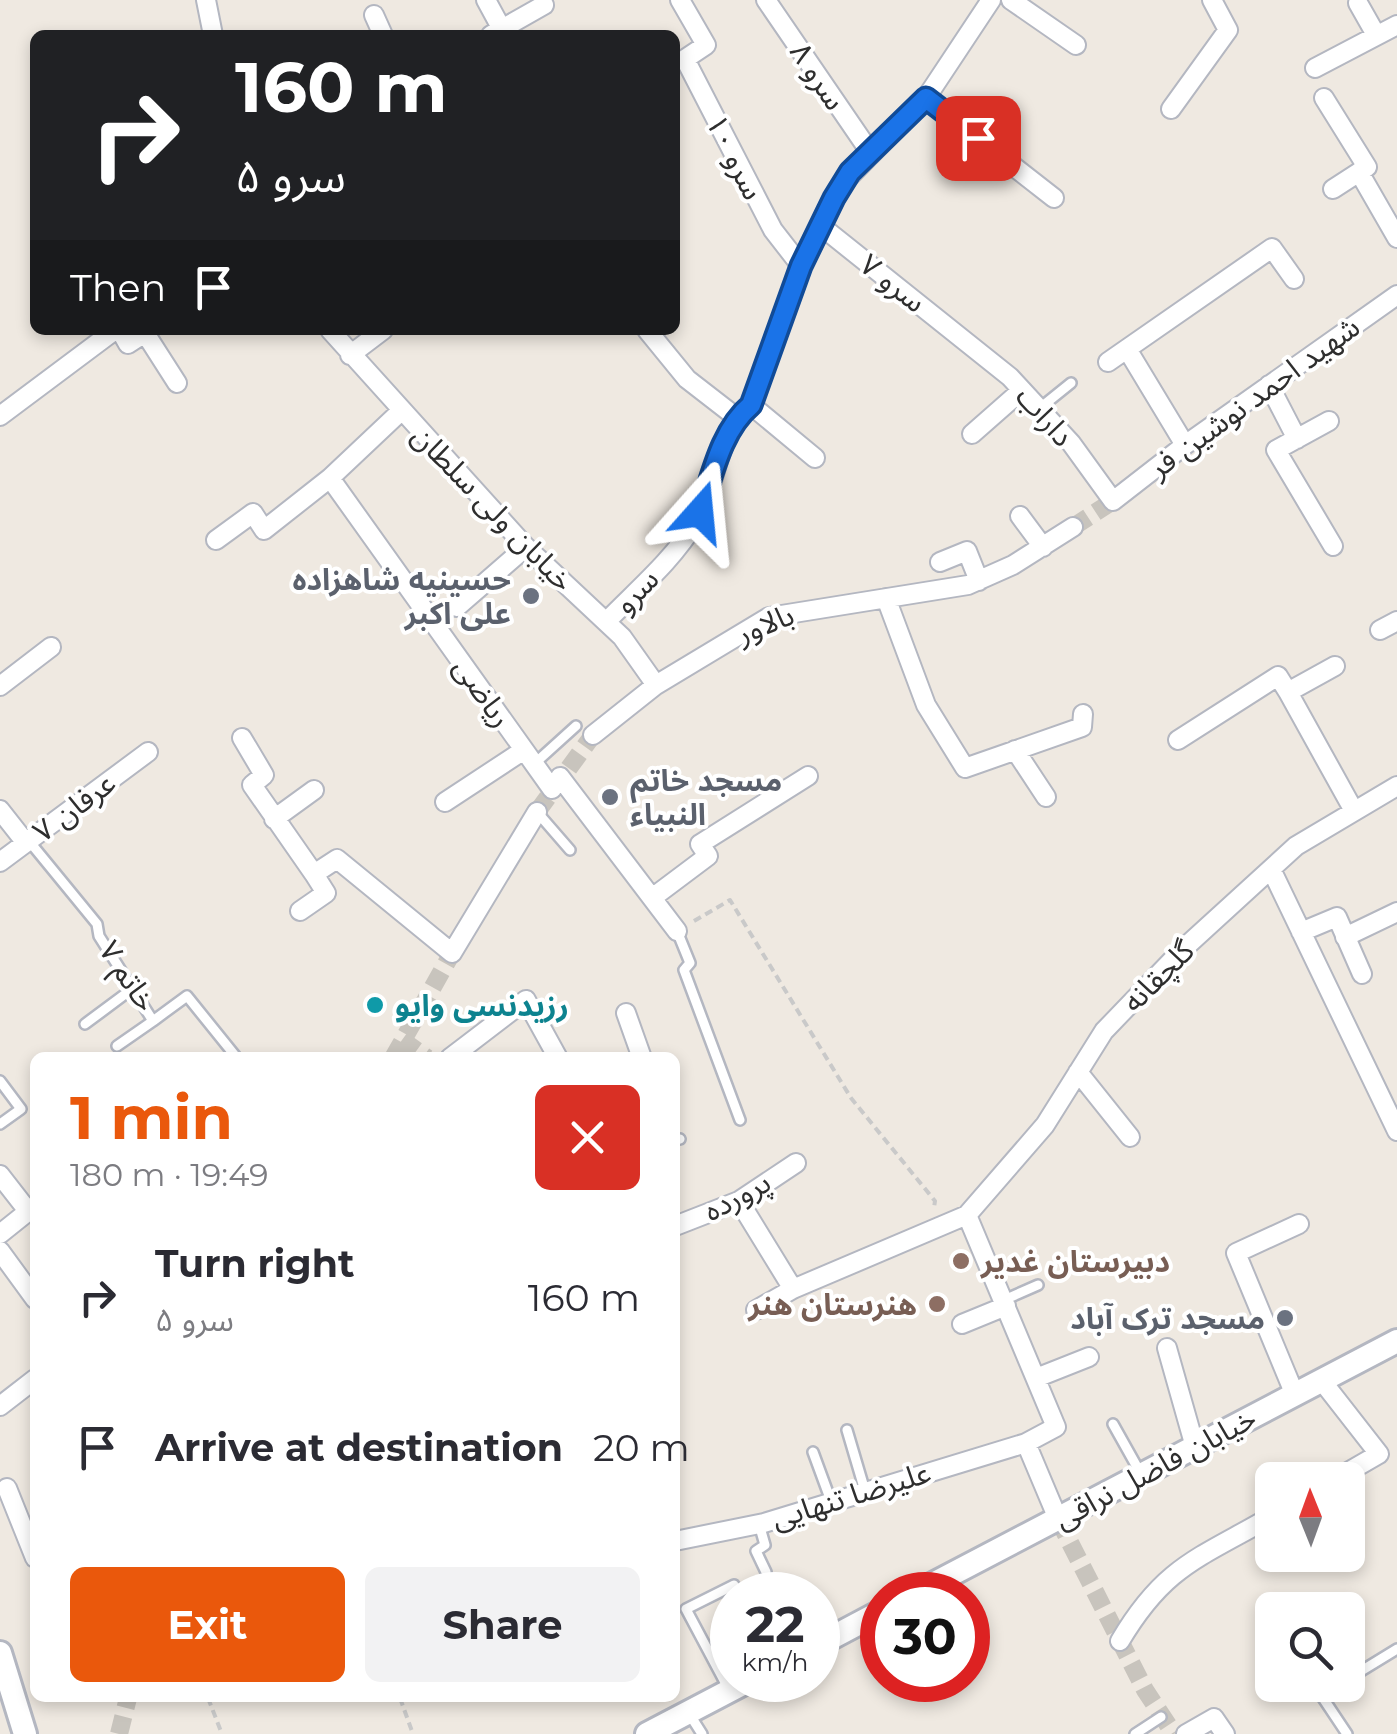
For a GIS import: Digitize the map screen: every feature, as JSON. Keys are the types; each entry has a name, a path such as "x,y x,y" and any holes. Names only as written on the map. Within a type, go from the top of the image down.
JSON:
{"main road":[{"name":"خیابان فاضل نراقی","path":"956,1572 1397,1341"},
{"path":"0,1653 25,1734"},
{"path":"647,1734 710,1701"}],"street":[{"path":"206,0 211,30"},
{"path":"486,0 498,30"},
{"name":"سرو ۱۰","path":"680,0 706,45 685,59 773,230 801,266"},
{"name":"سرو ۸","path":"766,0 870,152"},
{"name":"سرو","path":"607,621 695,523 801,266 841,184 926,98 991,0"},
{"path":"1011,0 1076,45"},
{"path":"1170,110 1228,30 1212,0"},
{"path":"1358,4 1375,33"},
{"path":"504,30 544,5"},
{"path":"374,15 380,30"},
{"path":"1316,68 1375,33 1397,25"},
{"path":"926,98 1054,198"},
{"path":"1324,98 1367,167 1333,190"},
{"path":"1359,172 1397,238"},
{"name":"سرو ۷","path":"820,226 966,340"},
{"path":"1108,362 1272,248 1294,280"},
{"name":"شهید احمد نوشین فر","path":"1112,501 1184,444 1397,295"},
{"path":"0,416 111,335"},
{"path":"122,335 128,344 142,335"},
{"path":"146,335 177,383"},
{"name":"خیابان ولی سلطان","path":"334,335 400,412 488,500 526,547 607,621 656,685"},
{"path":"350,355 376,335"},
{"path":"651,335 687,379 815,458"},
{"name":"داراب","path":"966,340 1040,408 1112,501"},
{"path":"1127,349 1184,444"},
{"path":"1270,384 1297,439"},
{"path":"972,434 1022,390"},
{"path":"216,540 253,512 264,530 330,478 400,412"},
{"path":"1329,421 1276,450 1333,546"},
{"name":"ریاضی","path":"330,478 529,757 556,783 677,932"},
{"path":"1020,516 1043,547"},
{"name":"بالاور","path":"593,735 656,685 729,638 782,612 942,592 979,581 1073,527"},
{"path":"457,607 526,547"},
{"path":"940,562 967,552 979,581"},
{"path":"886,598 926,705 965,768 1082,726 1083,714"},
{"path":"0,686 51,647"},
{"path":"1288,692 1335,666"},
{"path":"1178,740 1278,676 1354,812"},
{"path":"242,738 264,775 252,785 326,893 300,911"},
{"path":"1015,750 1046,797"},
{"name":"عرفان ۷","path":"0,862 148,752"},
{"path":"446,802 529,757"},
{"path":"652,898 708,856 700,844 808,776"},
{"name":"گلچقانه","path":"967,1215 1045,1126 1104,1031 1296,846 1397,786"},
{"path":"274,819 314,790"},
{"path":"0,810 27,842"},
{"path":"314,874 337,859 452,953 537,812"},
{"path":"1271,869 1397,1131"},
{"path":"1346,937 1397,912"},
{"path":"1301,932 1337,917 1362,974"},
{"path":"458,1052 526,1000 555,1052"},
{"path":"626,1013 640,1052"},
{"path":"1078,1072 1130,1137"},
{"name":"پرورده","path":"680,1224 739,1201 796,1163"},
{"path":"0,1175 30,1206"},
{"path":"739,1201 793,1289"},
{"path":"0,1234 30,1210"},
{"path":"756,1310 793,1289 967,1215 1056,1427 1026,1443 1058,1519"},
{"path":"1295,1394 1236,1253 1299,1224"},
{"path":"0,1251 30,1292"},
{"path":"962,1324 1005,1303"},
{"path":"1167,1348 1195,1447"},
{"path":"1036,1378 1089,1357"},
{"path":"1322,1381 1379,1454 1365,1462"},
{"path":"0,1406 30,1384"},
{"name":"علیرضا تنهایی","path":"680,1541 759,1524 1026,1443"},
{"path":"7,1488 30,1546"},
{"path":"1120,1641 1145,1598 1172,1572 1255,1531"},
{"path":"1186,1734 1214,1718 1225,1734"}],"lane":[{"path":"1040,408 1071,383"},
{"path":"529,757 576,726"},
{"path":"537,812 570,850"},
{"name":"خاتم ۷","path":"27,842 97,924 99,936 153,1021 186,996 232,1052"},
{"path":"677,932 690,962 684,970 740,1120"},
{"path":"84,1024 132,989"},
{"path":"117,1046 153,1021"},
{"path":"0,1081 21,1109 0,1124"},
{"path":"1005,1303 1038,1285"},
{"path":"1113,1424 1142,1476"},
{"path":"848,1430 865,1490"},
{"path":"813,1452 832,1501"},
{"path":"759,1524 765,1546 756,1551 766,1572"},
{"path":"710,1597 686,1609 710,1643"},
{"path":"1365,1669 1397,1649"},
{"path":"1325,1702 1346,1734"},
{"path":"688,1712 702,1734"},
{"path":"1135,1734 1161,1717"}],"path":[{"path":"677,932 730,900 851,1098 935,1201 932,1204 945,1225"},
{"path":"210,1702 222,1734"},
{"path":"401,1702 413,1734"}],"tunnel":[{"path":"1073,527 1113,501"},
{"path":"537,812 593,735"},
{"path":"396,1052 452,953"},
{"path":"402,1040 419,1052"},
{"path":"1058,1519 1145,1690 1174,1734"},
{"path":"119,1734 127,1702"}],"place":[{"name":"حسینیه شاهزاده علی اکبر","path":"531,596"},
{"name":"مسجد خاتم النبیاء","path":"610,797"},
{"name":"رزیدنسی وایو","path":"375,1005"},
{"name":"دبیرستان غدیر","path":"961,1261"},
{"name":"هنرستان هنر","path":"937,1304"},
{"name":"مسجد ترک آباد","path":"1285,1318"}],"route":[{"path":"700,512 724,442 736,417 751,405 801,266 850,172 926,98 978,138"}]}
